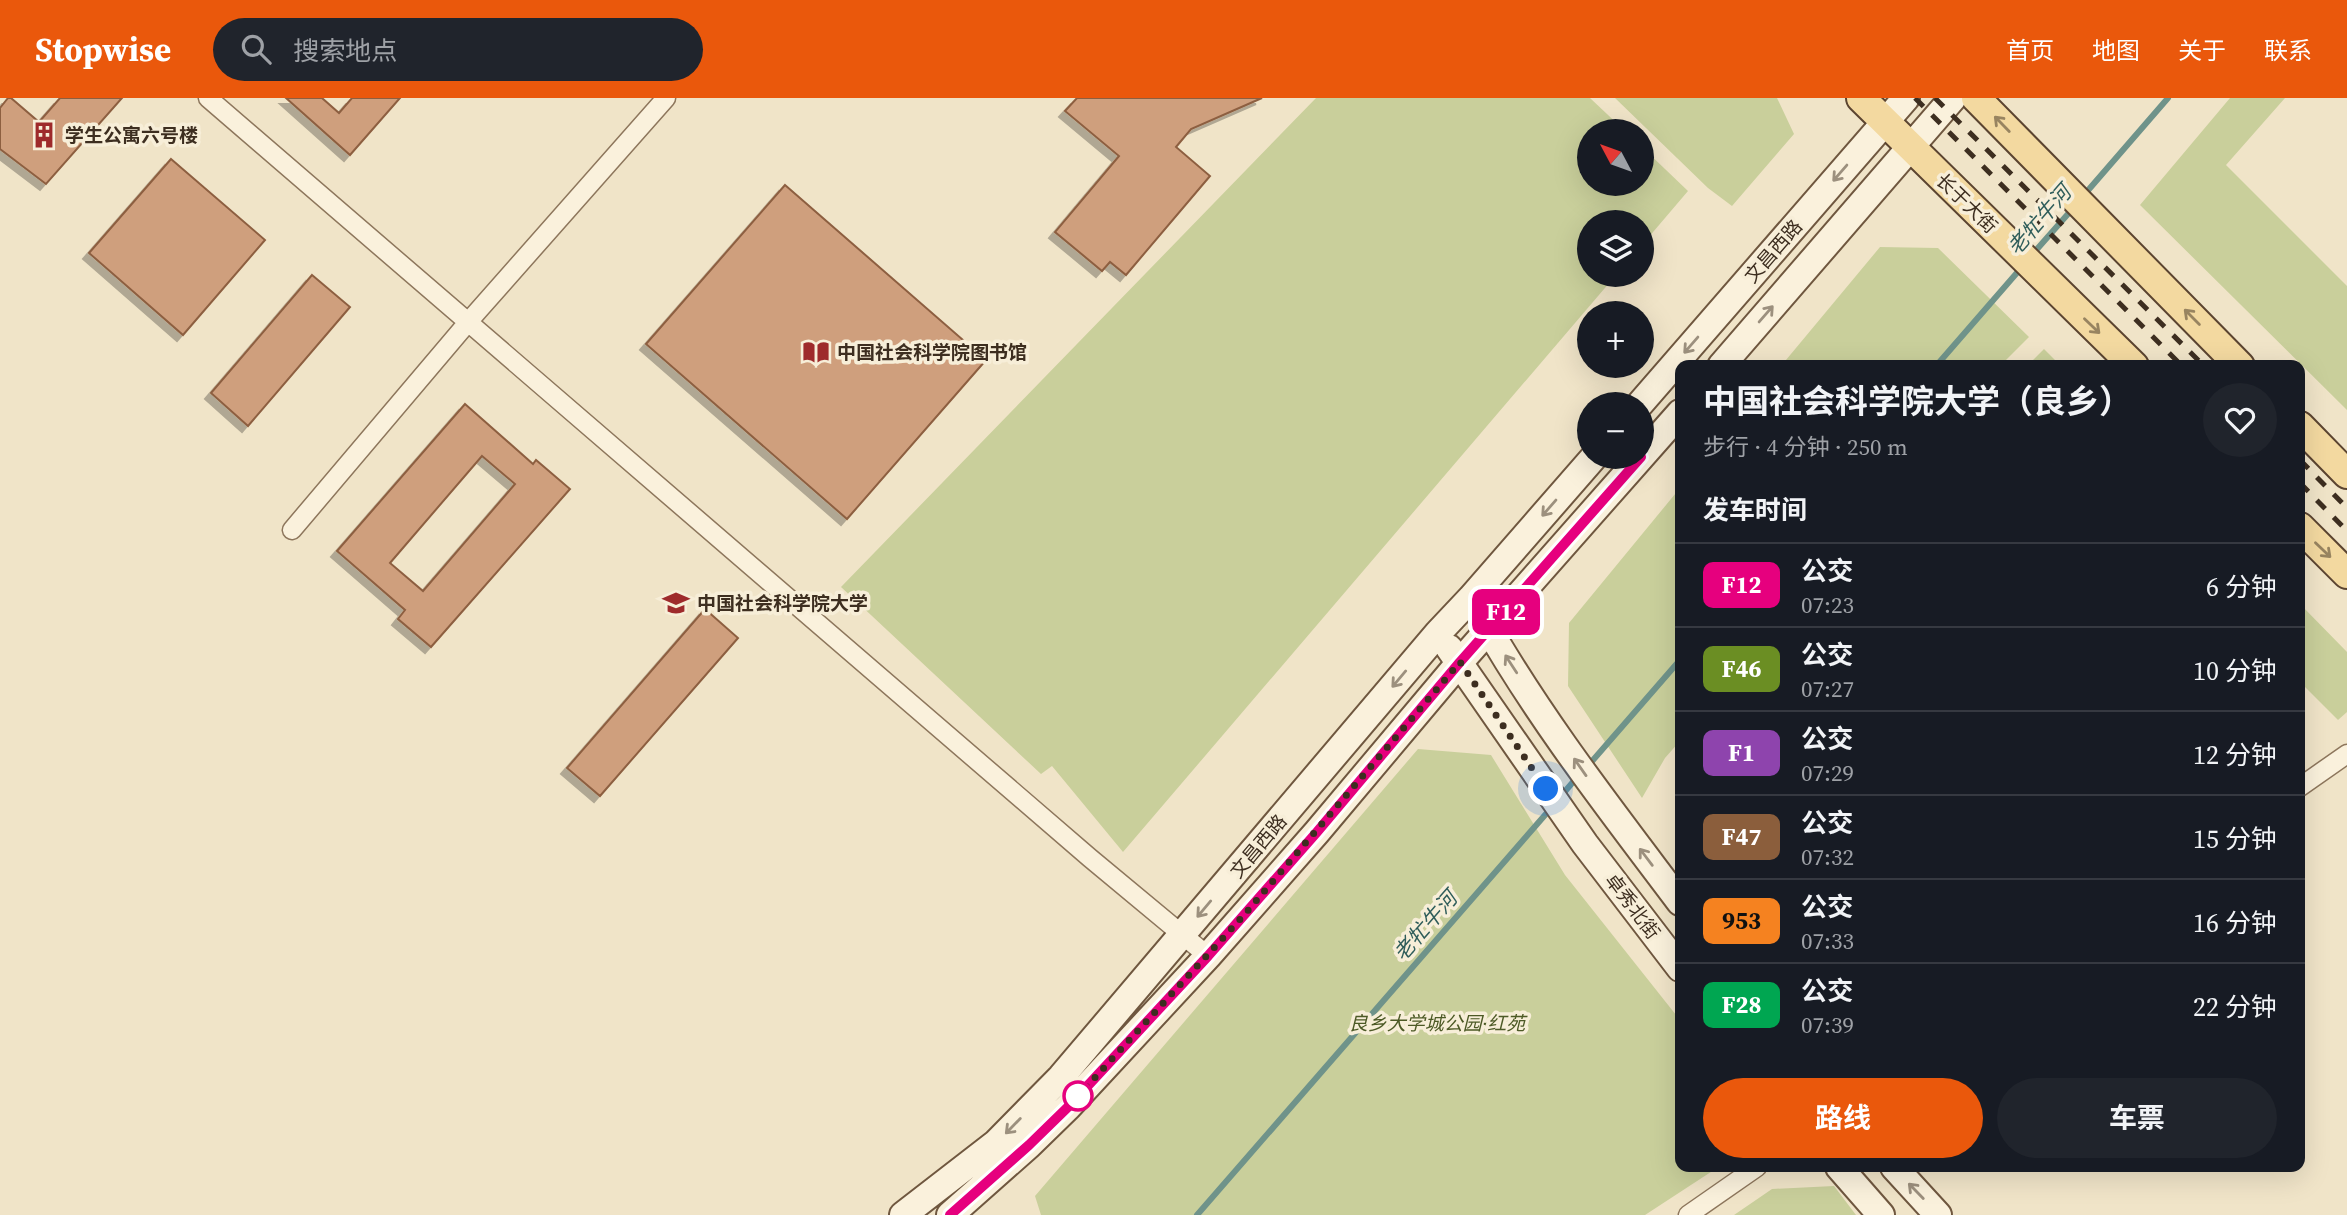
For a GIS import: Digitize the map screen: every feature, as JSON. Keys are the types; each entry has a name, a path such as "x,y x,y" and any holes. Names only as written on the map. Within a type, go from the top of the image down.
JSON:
{"main road":[{"name":"长于大街","path":"1861,98 2128,360"},
{"name":"文昌西路","path":"1678,360 1906,98"},
{"name":"文昌西路","path":"1726,360 1953,98"},
{"path":"1976,98 2234,360"},
{"name":"文昌西路","path":"1650,392 1675,364"},
{"name":"文昌西路","path":"950,1215 1068,1107 1208,956 1460,662 1675,418"},
{"path":"2305,431 2343,468"},
{"name":"文昌西路","path":"903,1215 996,1143 1061,1077 1438,633 1584,469"},
{"path":"2305,532 2347,574"},
{"name":"卓秀北街","path":"1471,598 1548,721 1675,895"},
{"name":"卓秀北街","path":"1438,633 1585,844 1675,961"},
{"path":"1843,1172 1881,1215"},
{"path":"1899,1172 1938,1215"},
{"path":"929,1196 950,1215"}],"street":[{"path":"208,98 1097,865 1208,956"},
{"path":"292,530 469,321 666,98"},
{"path":"2305,783 2347,754"},
{"path":"1688,1215 1750,1172"}],"green space":[{"path":"1316,98 1590,98 1612,119 1577,119 1577,196 1654,196 1654,158 1688,191 1654,231 1654,210 1577,210 1577,287 1606,287 1594,301 1577,301 1577,321 1123,852 1052,766 1041,774 841,587"},
{"path":"1615,98 1777,98 1794,134 1732,206 1708,188 1654,136 1654,119 1637,119"},
{"path":"2230,98 2285,98 2226,165 2347,286 2347,410 2305,368 2305,360 2297,360 2140,205"},
{"path":"1880,247 1938,248 2029,337 2006,360 1786,360"},
{"path":"2044,349 2055,360 2033,360"},
{"path":"1675,494 1675,747 1665,758 1642,798 1568,686 1569,623"},
{"path":"2305,609 2347,652 2347,712 2338,720 2305,687"},
{"name":"良乡大学城公园·红苑","path":"1418,749 1491,755 1565,875 1675,1014 1675,1172 1711,1172 1645,1215 1041,1215 1035,1196"},
{"path":"1834,1186 1856,1215 1734,1215 1772,1189"}],"building":[{"name":"学生公寓六号楼","path":"8,98 39,122 60,98 122,98 46,184 0,149 0,108"},
{"path":"286,98 322,98 339,113 352,98 400,98 350,155"},
{"path":"1077,98 1262,98 1191,129 1176,147 1210,176 1126,275 1110,262 1102,271 1055,232 1119,156 1065,111"},
{"path":"171,159 265,240 183,335 89,253"},
{"name":"中国社会科学院图书馆","path":"785,185 986,360 847,519 646,344"},
{"path":"312,275 350,307 248,426 211,393"},
{"path":"465,404 533,464 536,460 570,489 431,647 398,619 405,610 337,551","holes":["482,456 515,484 423,591 390,563"]},
{"path":"705,609 738,638 600,796 567,768"}],"waterway":[{"name":"老牤牛河","path":"2084,195 2168,98"},
{"name":"老牤牛河","path":"2031,256 2075,206"},
{"name":"老牤牛河","path":"1941,360 2022,267"},
{"name":"老牤牛河","path":"1587,767 1675,666"},
{"name":"老牤牛河","path":"1561,796 1579,775"},
{"name":"老牤牛河","path":"1197,1215 1552,807"}],"railway":[{"path":"1915,98 2176,360"},
{"path":"1935,98 2198,360"},
{"path":"2305,465 2347,508"},
{"path":"2305,488 2347,531"}],"bus line":[{"name":"F12","path":"950,1215 1068,1107 1208,956 1460,662 1631,469"}],"place":[{"name":"学生公寓六号楼","path":"44,135"},
{"name":"中国社会科学院图书馆","path":"816,352"},
{"name":"中国社会科学院大学","path":"676,603"}],"route":[{"path":"1078,1096 1208,956 1460,662 1546,789"}]}
